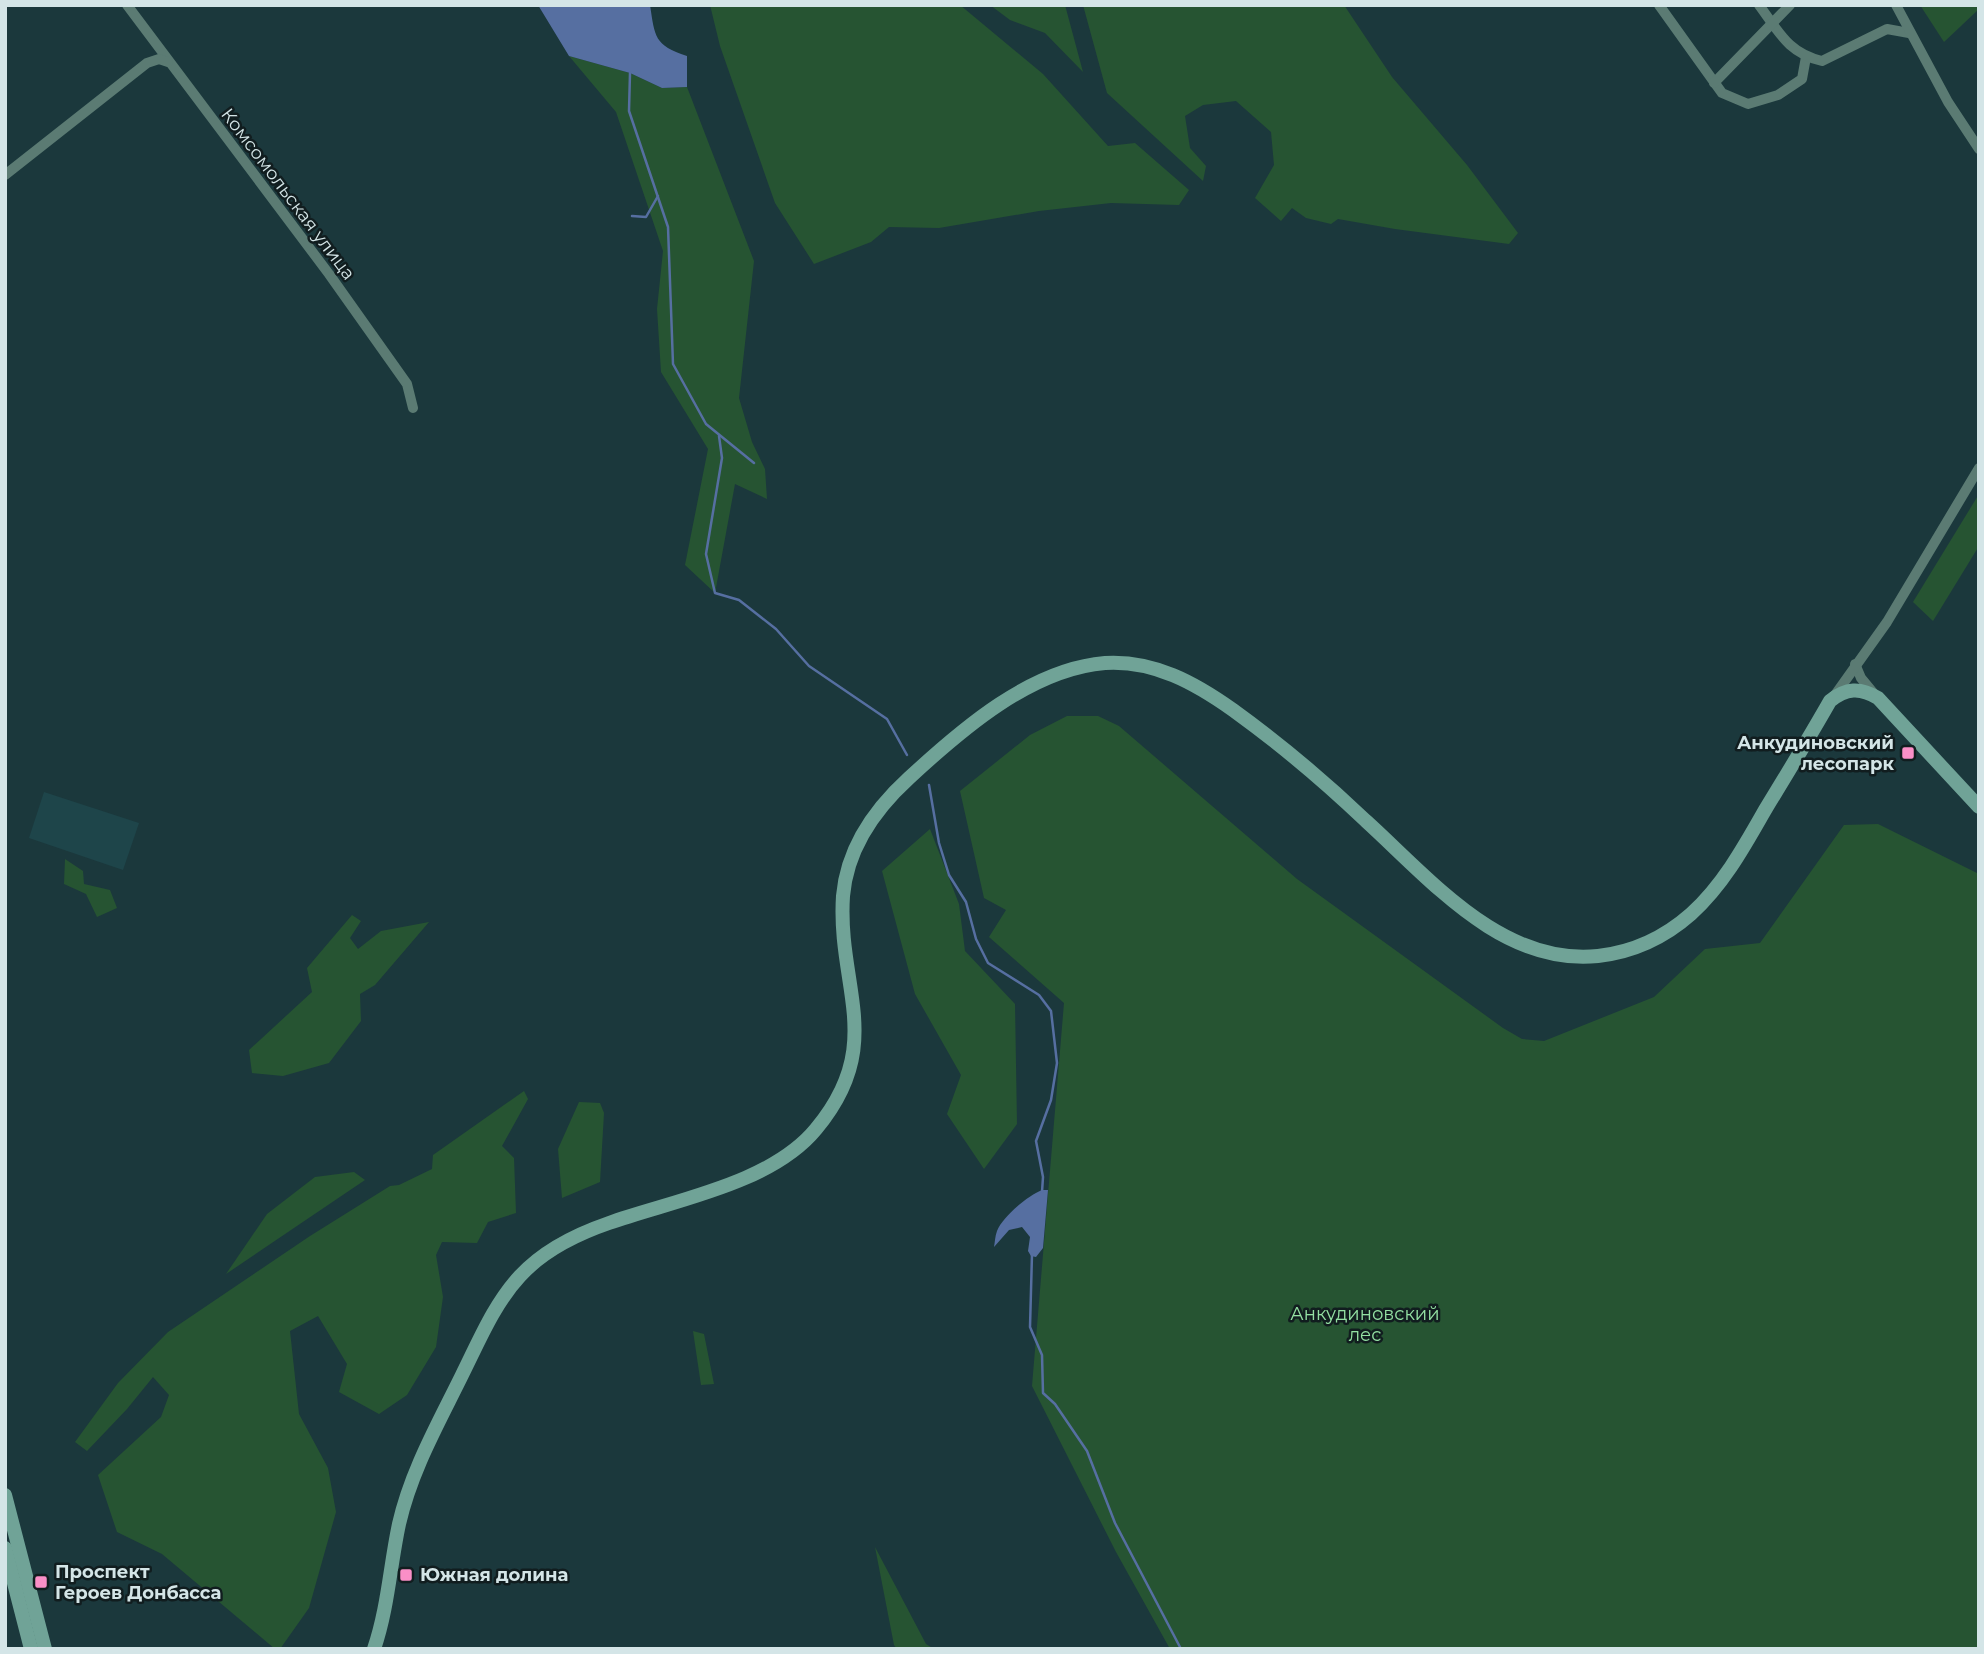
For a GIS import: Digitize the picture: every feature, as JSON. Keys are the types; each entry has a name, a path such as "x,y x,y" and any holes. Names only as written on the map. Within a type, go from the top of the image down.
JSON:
{"street":[{"name":"Комсомольская улица","path":"127,5 330,274 407,384 413,408"},
{"path":"1659,5 1722,93 1748,104 1778,96 1802,79 1806,57"},
{"path":"1759,5 1791,48 1806,57 1822,61 1886,29 1909,33"},
{"path":"1714,83 1790,5"},
{"path":"1896,6 1948,102 1979,149"},
{"path":"147,63 151,55 152,39"},
{"path":"5,174 147,63 159,59 169,62"},
{"path":"374,1649 387,1600 399,1524 415,1473 503,1297 530,1266 561,1244 604,1224 756,1174 787,1157 812,1134 837,1099 854,1051 855,1008 845,942 844,896 846,879 859,840 880,807 903,783 1001,704 1054,675 1100,664 1133,664 1185,680 1219,700 1294,756 1448,896 1490,928 1509,939 1559,955 1587,957 1619,953 1648,943 1696,910 1736,860 1830,701 1887,622 1979,468"},
{"path":"1855,664 1861,678 1878,698 1979,807"},
{"path":"1830,701 1845,691 1852,690 1868,692 1878,698"},
{"path":"5,1495 45,1649"},
{"path":"5,1548 31,1649"}],"shaded area":[{"path":"44,792 139,823 123,870 29,838"}],"green space":[{"path":"710,5 960,5 1043,74 1108,146 1135,143 1189,190 1179,205 1111,203 1039,211 939,228 889,227 871,242 814,264 775,203 720,46"},
{"path":"990,5 1065,5 1083,72 1045,33 1010,20"},
{"path":"1083,5 1344,5 1392,77 1467,165 1518,233 1509,244 1338,219 1331,224 1306,218 1292,208 1281,221 1255,198 1274,165 1271,132 1236,101 1203,105 1185,116 1190,148 1206,166 1203,181 1107,93"},
{"path":"1920,5 1979,5 1979,9 1944,42"},
{"path":"569,56 630,73 662,88 687,87 754,261 739,398 752,442 765,469 767,499 735,484 715,593 685,565 708,449 661,372 657,309 663,251 616,112"},
{"path":"1979,494 1979,546 1933,621 1913,602"},
{"name":"Анкудиновский лес","path":"1067,716 1098,716 1119,726 1297,879 1522,1039 1544,1041 1654,997 1705,949 1760,943 1844,825 1878,824 1979,874 1979,1649 1170,1649 1116,1552 1032,1386 1064,1003 989,937 1006,910 984,898 960,791 1030,735"},
{"path":"930,829 959,904 965,951 1015,1004 1017,1124 984,1169 947,1114 961,1075 915,994 882,871"},
{"path":"65,859 83,871 84,884 110,890 117,908 97,917 86,894 64,884"},
{"path":"352,915 361,921 350,938 358,949 381,931 429,922 375,985 360,994 361,1021 329,1063 283,1076 252,1073 249,1050 312,992 307,968"},
{"path":"524,1091 528,1099 502,1146 514,1158 516,1213 488,1222 477,1243 442,1242 436,1255 443,1297 436,1347 407,1395 379,1414 339,1392 347,1364 318,1316 290,1331 299,1414 328,1468 336,1512 309,1608 280,1649 275,1649 162,1554 117,1532 98,1475 161,1417 169,1395 153,1377 87,1451 75,1442 118,1383 168,1332 310,1236 390,1186 399,1185 432,1169 433,1155"},
{"path":"579,1102 600,1103 604,1113 600,1182 562,1198 558,1149"},
{"path":"354,1172 365,1180 226,1274 267,1214 315,1177"},
{"path":"693,1331 704,1334 714,1384 701,1385"},
{"path":"875,1547 926,1644 934,1649 897,1649 894,1645"}],"water":[{"path":"538,5 650,5 658,38 668,48 687,56 687,87 662,88 630,73 569,56"},
{"path":"1042,1190 1048,1190 1043,1248 1036,1257 1031,1256 1028,1251 1030,1237 1022,1227 1009,1230 994,1247 997,1231 1010,1213"}],"waterway":[{"path":"630,73 629,111 668,227 673,364 706,424 754,463"},
{"path":"632,216 646,217 658,196"},
{"path":"719,436 722,458 706,554 715,593 739,600 776,629 809,666 887,719 907,755"},
{"path":"929,785 939,843 949,875 966,902 976,939 988,963 1039,995 1051,1011 1057,1063 1051,1100 1036,1141 1043,1177 1042,1192"},
{"path":"1032,1254 1030,1327 1042,1355 1043,1393 1055,1404 1087,1451 1115,1523 1181,1649"}],"place":[{"name":"Анкудиновский лесопарк","path":"1908,753"},
{"name":"Южная долина","path":"406,1575"},
{"name":"Проспект Героев Донбасса","path":"41,1582"}]}
